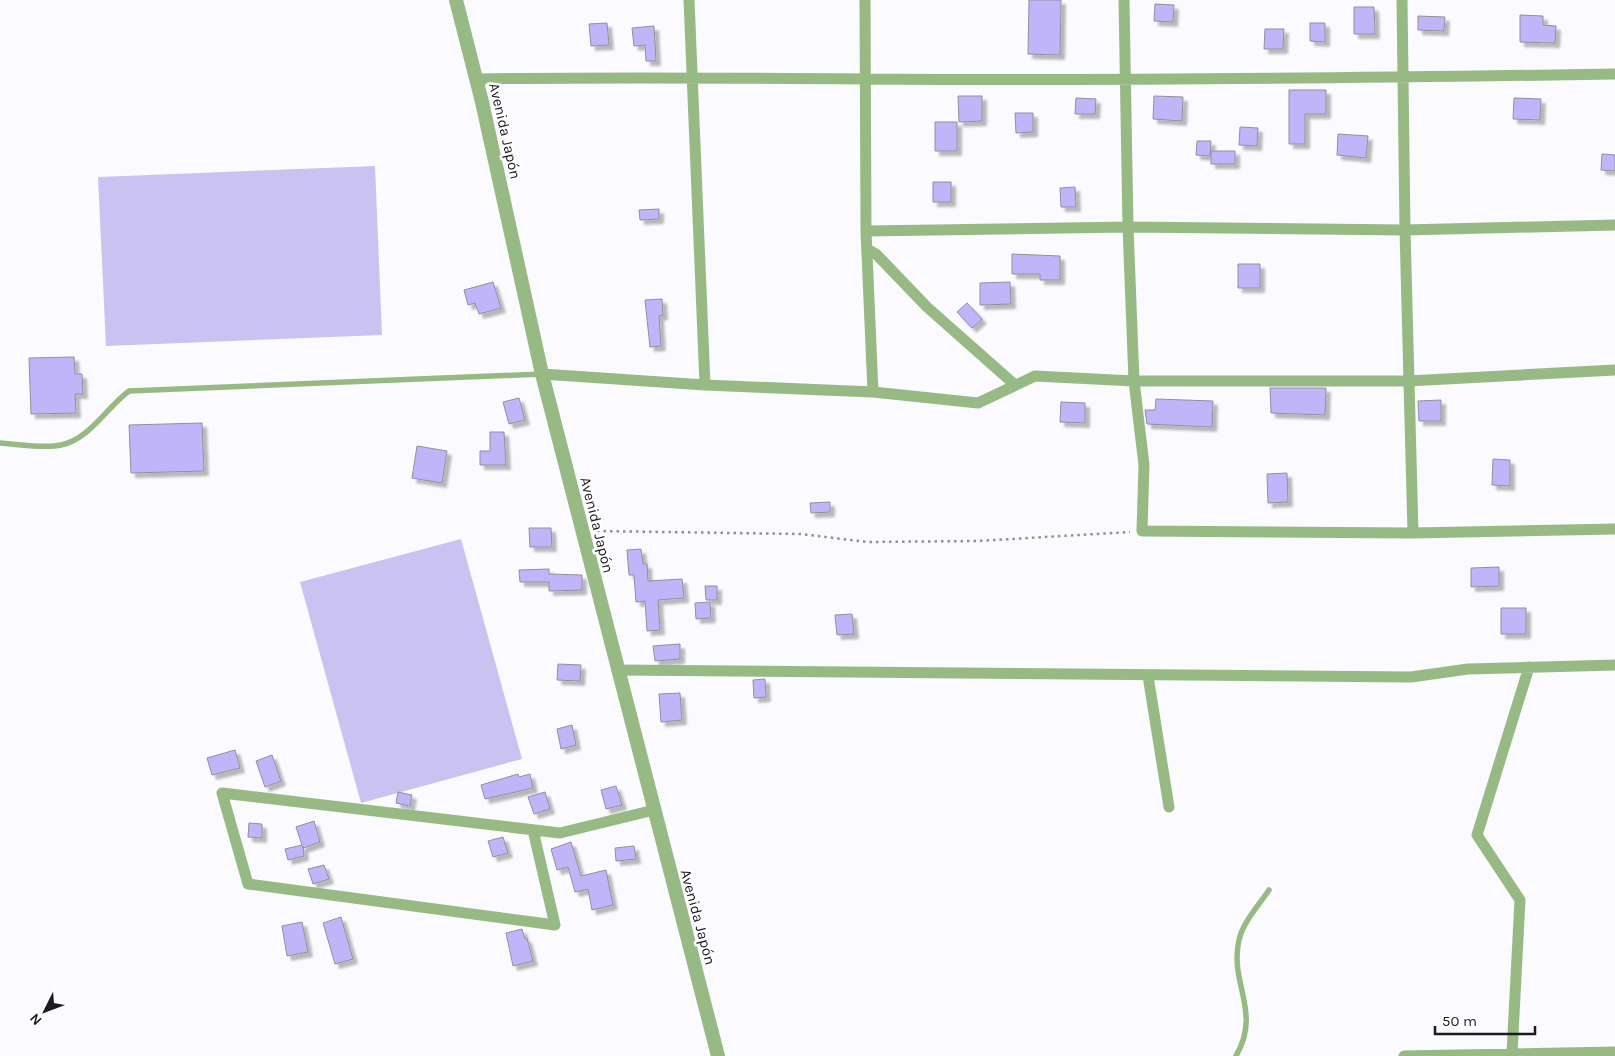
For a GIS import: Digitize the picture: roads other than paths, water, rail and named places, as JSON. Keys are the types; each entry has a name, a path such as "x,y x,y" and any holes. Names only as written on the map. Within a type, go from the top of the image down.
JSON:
{"street":[{"name":"Avenida Japón","path":"456,0 476,78 542,374 718,1056"},
{"path":"690,0 704,386"},
{"path":"865,0 866,231 873,392"},
{"path":"1124,0 1128,227 1134,381 1144,465 1142,531 1414,533 1615,528"},
{"path":"1402,0 1408,381 1414,533"},
{"path":"476,78 693,76 865,79 1126,79 1402,78 1615,74"},
{"path":"866,231 1128,227 1405,230 1615,225"},
{"path":"867,249 876,254 927,307 1016,385"},
{"path":"542,374 704,386 873,392 978,403 1035,376 1134,381 1408,381 1615,370"},
{"path":"617,670 1148,676 1411,676 1468,669 1615,665"},
{"path":"1512,1053 1520,900 1477,835 1529,667"},
{"path":"1148,676 1169,807"},
{"path":"533,830 555,924 248,884 222,793 560,833 654,810"},
{"path":"1404,1056 1615,1052"}],"lane":[{"path":"0,443 60,446 72,442 86,433 129,390 542,374"},
{"path":"1236,1056 1243,1044 1248,1022 1236,965 1239,938 1250,916 1269,890"}]}
